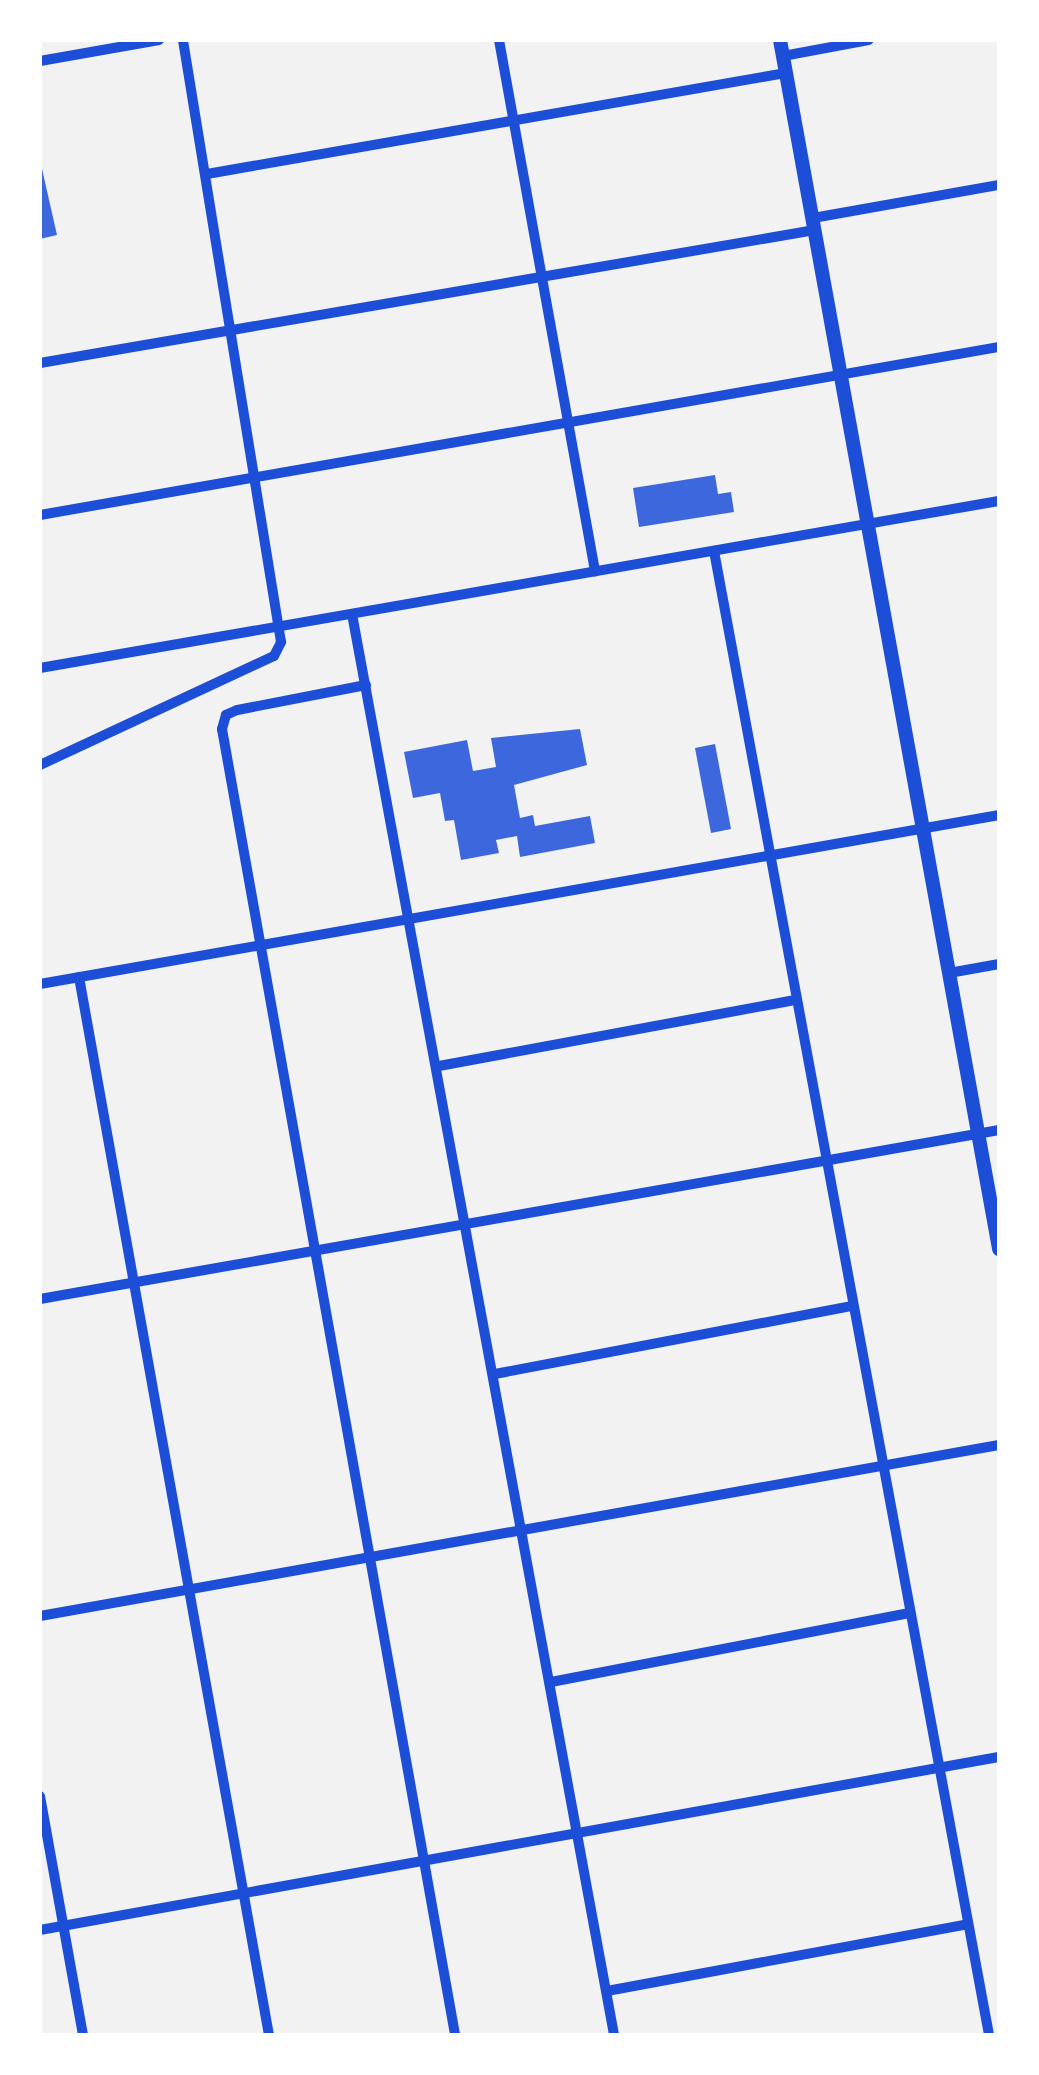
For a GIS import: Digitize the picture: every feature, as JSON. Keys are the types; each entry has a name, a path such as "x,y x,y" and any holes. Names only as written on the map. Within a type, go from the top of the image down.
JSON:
{"main road":[{"path":"781,48 999,1248"}],"street":[{"path":"40,61 160,40"},
{"path":"40,766 274,656 284,625 182,40"},
{"path":"499,40 594,571"},
{"path":"781,48 869,40"},
{"path":"207,174 786,73"},
{"path":"40,363 814,224 999,185"},
{"path":"40,515 999,346"},
{"path":"40,668 999,500"},
{"path":"714,550 850,1306 989,2035"},
{"path":"352,614 469,1225 614,2035"},
{"path":"366,685 236,710 222,722 259,948 456,2035"},
{"path":"40,984 999,815"},
{"path":"949,973 999,964"},
{"path":"79,977 269,2035"},
{"path":"439,1066 795,1000"},
{"path":"40,1299 999,1130"},
{"path":"495,1374 850,1306"},
{"path":"40,1616 999,1445"},
{"path":"551,1682 909,1613"},
{"path":"40,1930 999,1757"},
{"path":"40,1796 83,2035"},
{"path":"606,1990 967,1924"}],"building":[{"path":"40,160 57,235 40,239"},
{"path":"715,475 718,494 731,492 734,512 639,527 633,488"},
{"path":"580,729 587,765 514,785 520,818 533,815 535,826 590,816 595,843 520,857 517,836 496,840 499,853 461,860 454,820 445,821 440,793 413,798 404,752 467,740 473,771 496,767 491,738"},
{"path":"715,744 731,829 711,833 695,748"}]}
